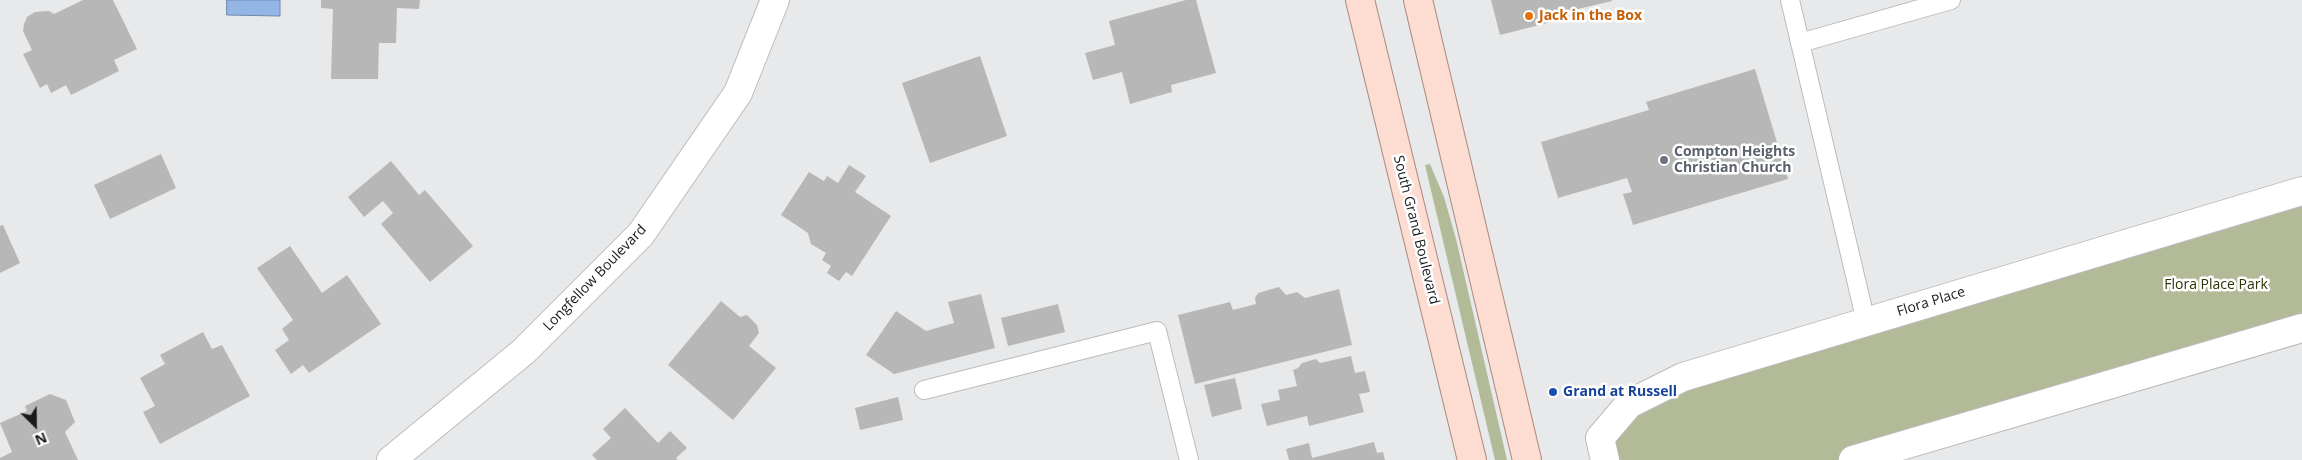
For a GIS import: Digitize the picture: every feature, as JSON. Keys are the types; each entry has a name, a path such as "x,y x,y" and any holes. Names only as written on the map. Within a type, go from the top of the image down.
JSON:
{"main road":[{"name":"South Grand Boulevard","path":"1360,0 1472,460"},
{"path":"1418,0 1527,460"}],"street":[{"name":"Longfellow Boulevard","path":"391,460 523,352 641,234 738,93 775,0"},
{"name":"Flora Place","path":"1605,460 1600,438 1629,404 1683,376 2302,192"},
{"path":"1853,460 2302,328"}],"lane":[{"path":"1790,0 1866,322"},
{"path":"1800,43 1951,0"},
{"path":"924,390 1157,331 1189,460"}],"green space":[{"path":"1430,164 1444,197 1456,239 1507,460 1495,460 1425,165"},
{"name":"Flora Place Park","path":"2302,192 2302,328 1853,460 1605,460 1629,404"}],"water":[{"path":"227,0 280,0 280,16 227,15"}],"building":[{"path":"83,0 113,0 137,49 114,60 119,71 71,95 66,85 51,93 47,84 40,88 23,54 32,50 23,31 24,24 27,17 35,12 49,11 54,14"},
{"path":"321,0 420,0 419,9 397,8 396,43 379,43 378,79 331,79 333,9 321,8"},
{"path":"1186,0 1196,0 1216,73 1171,85 1172,92 1130,104 1122,72 1093,80 1085,53 1115,45 1109,21"},
{"name":"Jack in the Box","path":"1491,0 1612,1 1561,13 1563,19 1500,35"},
{"path":"980,56 1007,136 930,163 902,83"},
{"name":"Compton Heights Christian Church","path":"1755,69 1788,179 1633,225 1623,194 1632,192 1627,178 1558,198 1541,142 1649,110 1646,102"},
{"path":"161,154 176,188 110,219 94,185"},
{"path":"391,161 419,195 425,190 473,246 430,282 381,224 393,213 383,201 364,217 348,197"},
{"path":"849,165 866,176 855,192 891,216 852,276 846,272 839,281 827,273 831,266 822,260 826,253 811,244 808,233 781,215 809,172 824,181 827,176 838,183"},
{"path":"3,225 20,263 0,273 0,226"},
{"path":"290,246 322,293 347,275 381,324 309,373 303,365 291,374 275,350 289,340 282,329 293,320 257,268"},
{"path":"1279,287 1286,295 1297,292 1305,298 1339,289 1352,345 1195,384 1178,315 1230,302 1233,310 1256,304 1255,298 1258,293"},
{"path":"981,294 995,348 894,374 866,355 896,311 926,331 954,323 948,302"},
{"path":"721,301 740,317 747,315 757,325 759,333 749,346 776,368 733,420 668,365"},
{"path":"1058,304 1065,332 1008,346 1001,318"},
{"path":"203,332 212,349 222,345 250,396 160,444 143,412 155,406 140,378 165,364 160,355"},
{"path":"1351,356 1355,373 1365,371 1370,392 1359,394 1364,412 1309,426 1307,416 1267,426 1261,404 1280,400 1278,390 1297,386 1293,370 1302,363 1316,359 1320,363"},
{"path":"1235,378 1242,409 1212,417 1204,385"},
{"path":"50,394 66,400 75,422 65,432 78,460 0,460 0,458 12,452 0,423 27,411 25,406"},
{"path":"898,397 903,420 860,430 855,408"},
{"path":"625,408 658,443 670,431 687,448 676,458 678,460 597,460 592,455 611,438 603,429"},
{"path":"1374,442 1377,453 1383,452 1385,460 1289,460 1286,449 1309,443 1312,458"}],"place":[{"name":"Jack in the Box","path":"1529,16"},
{"name":"Compton Heights Christian Church","path":"1664,160"},
{"name":"Grand at Russell","path":"1553,392"}]}
